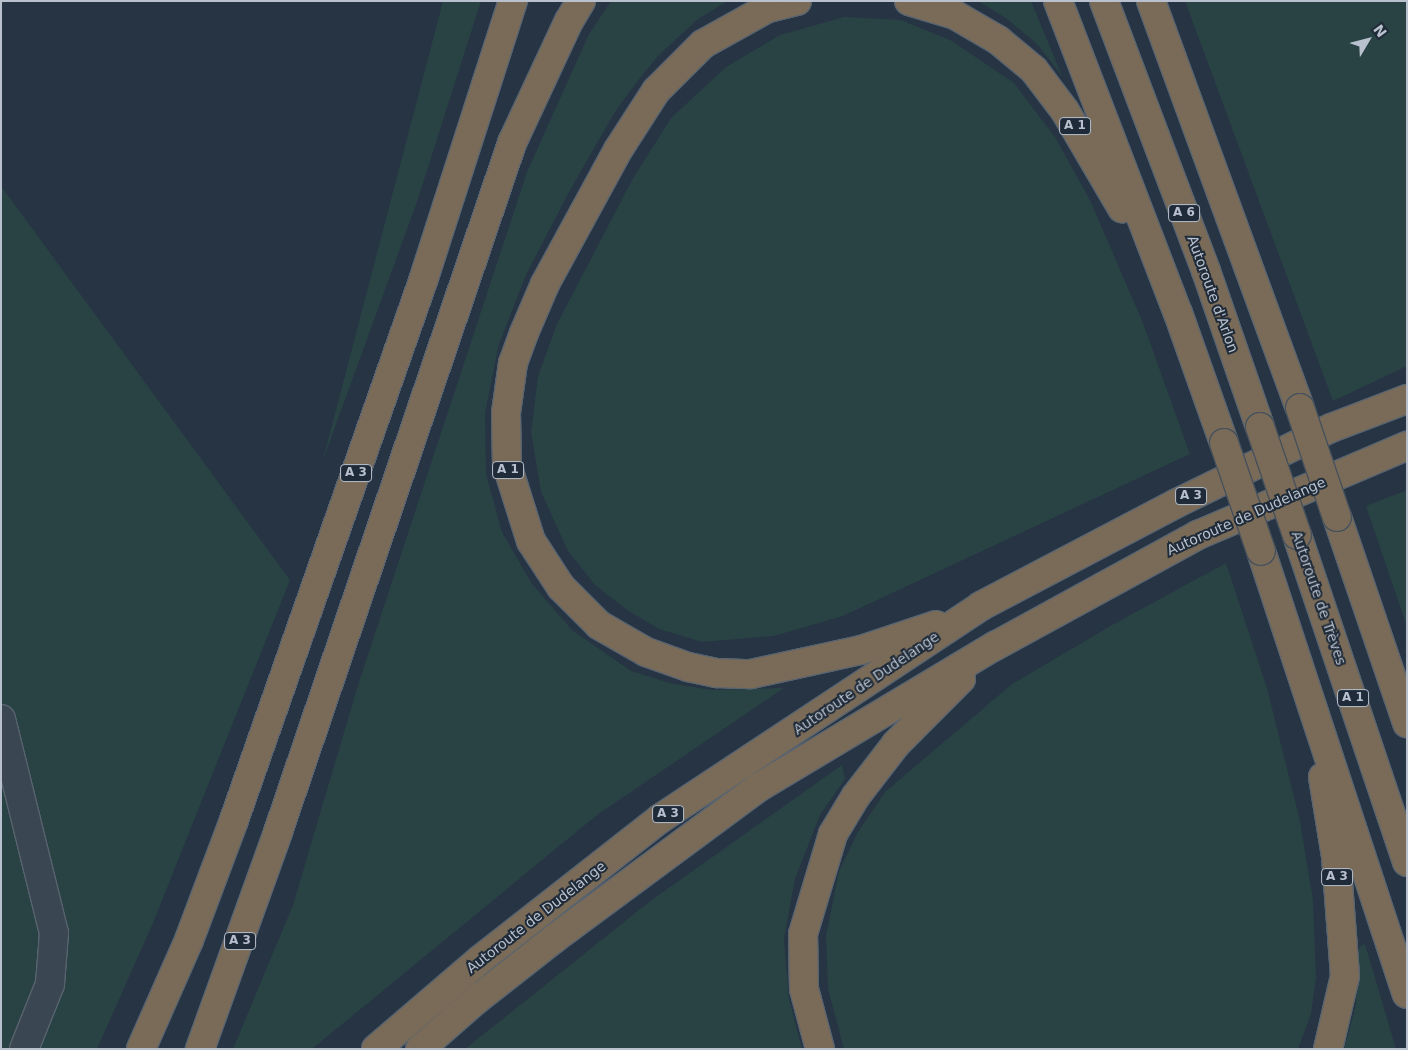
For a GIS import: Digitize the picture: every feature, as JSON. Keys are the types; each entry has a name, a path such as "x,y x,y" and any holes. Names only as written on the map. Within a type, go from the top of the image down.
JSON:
{"highway":[{"name":"A 3","path":"141,1049 189,940 234,820 423,281 513,1"},
{"name":"A 3","path":"200,1049 278,832 512,143 569,21 581,1"},
{"name":"A 1","path":"797,1 766,9 703,44 656,91 618,150 545,284 513,363 506,437 507,464 513,491 531,541 561,587 580,607 622,641 688,667 742,674 781,670 861,650 981,606"},
{"name":"A 1","path":"909,1 956,15 998,40 1034,70 1090,149 1178,313 1313,704 1407,994"},
{"path":"1058,1 1178,313"},
{"name":"Autoroute d'Arlon","path":"1104,1 1202,262 1277,476"},
{"path":"1151,1 1300,408 1407,724"},
{"name":"Autoroute de Dudelange","path":"376,1049 481,959 661,818 981,606 1184,500 1331,428 1407,399"},
{"name":"Autoroute de Dudelange","path":"420,1049 476,1000 700,828 759,787 994,646 1198,535 1407,446"},
{"name":"Autoroute de Trèves","path":"1277,476 1407,862"},
{"name":"A 3","path":"820,1049 804,989 803,934 833,834 856,796 896,744 994,646"},
{"name":"A 3","path":"1313,704 1336,856 1345,976 1328,1049"}],"street":[{"path":"1,719 54,933 50,984 24,1049"}],"green space":[{"path":"443,1 481,1 417,202 322,463"},
{"path":"611,1 728,1 698,19 659,55 636,83 615,112 569,192 526,275 499,344 485,413 486,474 502,532 532,584 572,630 631,671 670,683 711,690 784,688 597,815 312,1049 233,1049 293,905 358,685 527,172 589,34"},
{"path":"978,1 1031,1 1062,76 1037,44 1006,18"},
{"path":"1185,1 1407,1 1407,366 1333,401"},
{"path":"844,17 901,20 952,41 1014,83 1055,137 1090,200 1143,323 1190,454 843,616 774,636 702,642 659,629 627,610 595,585 568,551 541,492 531,432 538,376 557,324 632,180 671,118 726,67 780,35"},
{"path":"1,186 290,580 153,923 97,1049 1,1049"},
{"path":"1407,490 1407,627 1366,506"},
{"path":"1226,563 1267,688 1300,821 1313,900 1316,978 1311,1014 1298,1049 844,1049 828,989 826,936 839,871 858,832 885,792 1012,684 1112,625"},
{"path":"842,765 845,779 820,815 795,879 784,939 789,999 802,1049 465,1049 649,902"},
{"path":"1365,944 1396,1049 1344,1049 1356,1005 1359,947"}]}
